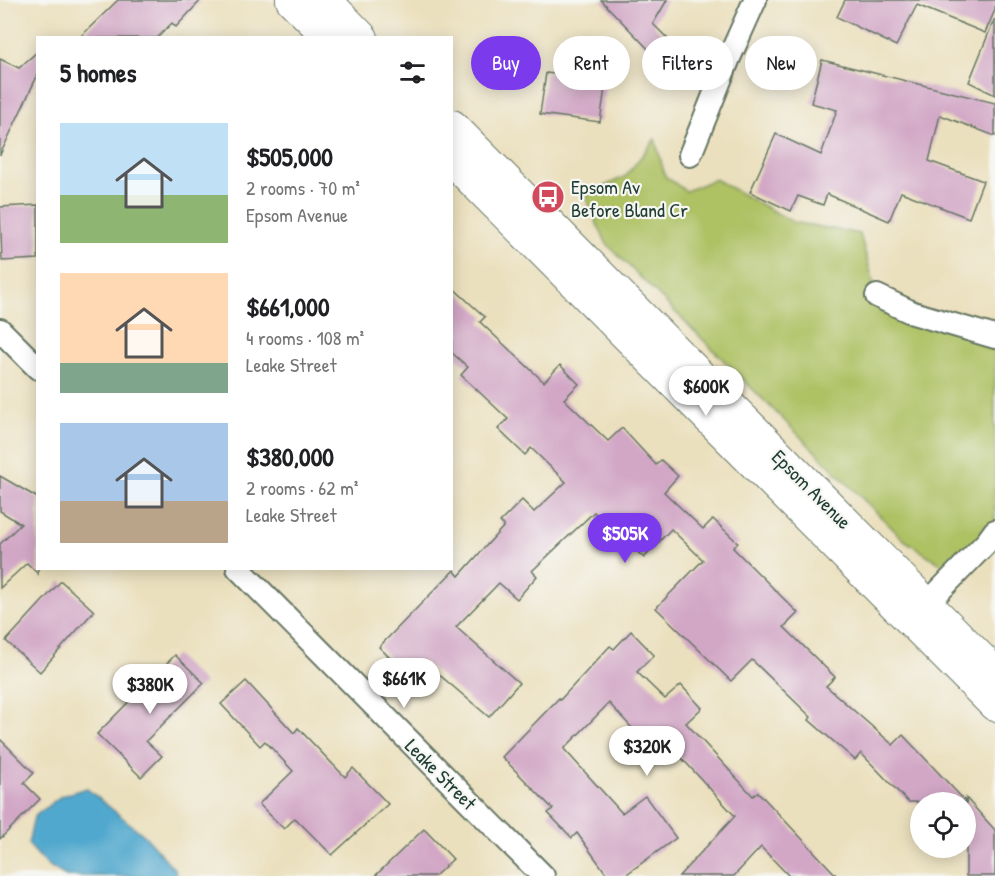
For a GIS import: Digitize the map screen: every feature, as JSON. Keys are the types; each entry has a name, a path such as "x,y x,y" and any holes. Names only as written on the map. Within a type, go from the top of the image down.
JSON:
{"street":[{"path":"292,0 328,36"},
{"path":"325,0 360,36"},
{"path":"690,155 755,0"},
{"name":"Epsom Avenue","path":"453,127 919,612 995,705"},
{"name":"Epsom Avenue","path":"453,161 919,612 995,673"},
{"path":"877,296 913,314 995,337"},
{"path":"0,330 36,366"},
{"path":"919,612 995,531"},
{"name":"Leake Street","path":"240,570 543,876"}],"green space":[{"path":"655,139 665,176 686,191 715,179 793,222 860,234 877,296 995,337 995,531 956,574 904,540 607,244 591,212 586,195 626,176"}],"water":[{"path":"86,788 145,836 176,871 175,876 66,876 47,865 28,844 34,817 61,796"}],"building":[{"path":"118,0 201,0 176,27 172,23 159,36 81,36"},
{"path":"601,0 667,0 653,24 665,36 642,36 642,43"},
{"path":"845,0 995,0 995,10 985,33 917,5 896,46 837,17"},
{"path":"995,20 995,95 969,82"},
{"path":"36,53 36,78 0,155 0,59 19,68"},
{"path":"822,60 995,103 995,136 940,115 929,161 983,181 969,218 901,192 889,221 827,194 823,205 798,196 791,211 750,192 776,134 821,155 837,110 811,103 814,90 817,90"},
{"path":"546,73 553,74 553,90 605,90 600,122 540,114"},
{"path":"36,205 36,259 2,261 0,207"},
{"path":"453,288 485,317 480,322 544,382 560,365 579,384 564,399 608,441 622,428 656,465 661,460 678,476 664,492 703,529 713,519 738,543 733,548 798,613 784,627 835,677 826,686 893,745 903,735 957,792 910,792 910,802 908,802 861,753 855,760 809,720 811,717 752,660 731,681 656,608 703,560 671,529 644,558 594,512 532,571 537,576 517,599 499,583 456,627 519,683 489,717 423,661 408,676 379,647 454,570 459,576 504,526 500,522 522,500 534,512 566,482 531,448 525,455 498,429 508,419 461,375 468,367 453,354"},
{"path":"0,476 36,497 36,570 38,574 27,563 0,588 0,544 21,524 0,511"},
{"path":"61,581 94,611 40,672 6,641"},
{"path":"631,631 654,655 637,672 665,699 681,685 702,708 686,723 753,796 758,792 837,876 789,876 761,847 734,876 679,876 735,816 666,741 654,752 609,703 564,749 622,813 645,796 676,838 624,876 608,876 577,833 572,838 548,813 553,809 502,757 559,698 560,700 610,646 614,649"},
{"path":"175,655 204,683 146,741 162,756 141,777 97,734"},
{"path":"246,681 294,733 298,728 345,777 353,768 388,804 332,855 295,818 284,829 259,804 293,771 265,741 260,746 221,704"},
{"path":"0,739 34,773 24,783 40,799 0,839"},
{"path":"976,809 995,830 995,876 966,876 966,858 976,858"},
{"path":"424,829 453,859 435,876 375,876"}],"place":[{"name":"Epsom Av Before Bland Cr","path":"548,197"}]}
